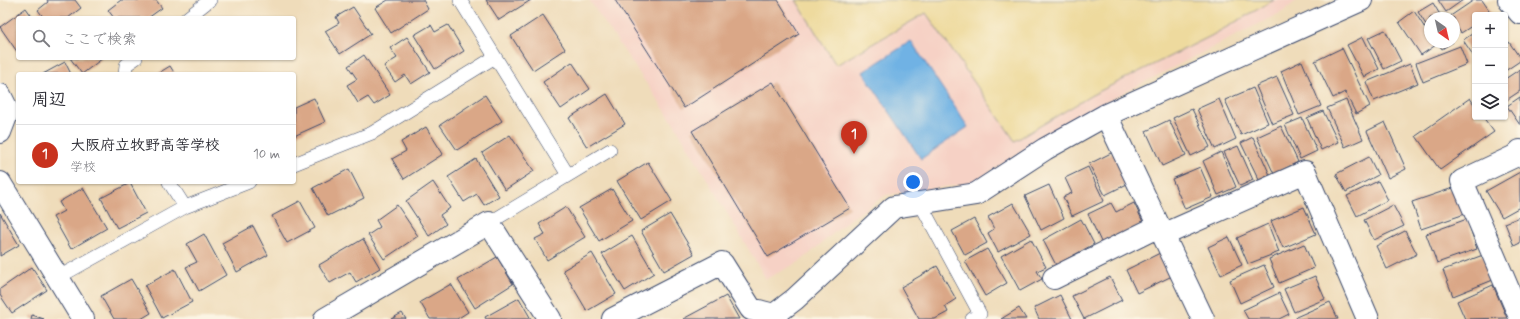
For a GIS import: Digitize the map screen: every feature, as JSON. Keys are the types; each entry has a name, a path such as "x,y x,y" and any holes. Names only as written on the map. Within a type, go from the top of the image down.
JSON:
{"street":[{"path":"613,319 722,263 751,309 773,317 795,299 894,207 976,194 1045,148 1106,115 1361,0"},
{"path":"1509,0 1520,13"},
{"path":"0,95 8,111 0,132"},
{"path":"1106,115 1203,319"},
{"path":"1520,151 1516,156 1462,181 1520,317"},
{"path":"1054,278 1161,231 1305,172 1368,319"},
{"path":"0,183 82,319"},
{"path":"325,319 489,223 550,319"}],"lane":[{"path":"190,16 210,0"},
{"path":"460,0 568,175"},
{"path":"296,163 372,133 495,58"},
{"path":"125,72 126,66 134,60"},
{"path":"489,223 610,150"},
{"path":"170,184 185,208"},
{"path":"58,278 185,208 244,184"},
{"path":"920,203 980,314 972,319"}],"shaded area":[{"path":"589,0 1297,0 1284,11 1074,118 972,183 886,195 849,220 801,261 766,279 675,125"}],"sand":[{"path":"796,0 1274,0 1211,36 1092,95 1015,141 926,13 836,65"}],"water":[{"path":"911,41 968,127 921,159 863,72"}],"building":[{"path":"47,0 75,0 81,8 71,16 42,16 38,10 48,2"},
{"path":"121,0 156,0 162,8 151,16 112,16 108,10"},
{"path":"388,0 423,0 428,9 391,33 375,8"},
{"path":"486,0 531,0 499,20"},
{"path":"615,0 778,0 799,34 684,108"},
{"path":"1438,0 1463,0 1446,12"},
{"path":"1474,0 1482,0 1490,12 1472,12 1472,26 1461,33 1460,12 1456,12"},
{"path":"1433,3 1438,12 1424,12 1424,22 1418,12"},
{"path":"353,7 371,34 340,54 325,31 339,23 336,17"},
{"path":"26,8 32,16 16,16 16,50 0,27"},
{"path":"1414,11 1424,27 1424,48 1432,48 1421,55 1399,22"},
{"path":"543,15 565,49 533,70 511,36"},
{"path":"431,25 435,32 448,25 464,51 435,69 414,35"},
{"path":"1385,30 1401,61 1384,69 1368,38"},
{"path":"1472,34 1472,54 1463,40"},
{"path":"407,37 430,72 411,84 405,75 395,82 384,66 397,58 390,48"},
{"path":"1363,37 1379,69 1364,77 1347,45"},
{"path":"1508,42 1520,58 1520,61 1508,69 1508,48"},
{"path":"1460,46 1467,64 1423,82 1416,63 1455,48 1460,48"},
{"path":"1342,48 1370,106 1356,114 1345,92 1333,98 1315,61"},
{"path":"364,55 390,95 374,105 368,97 358,103 347,85 357,79 348,66"},
{"path":"72,60 100,60 85,72 80,72"},
{"path":"1302,61 1321,106 1299,115 1281,71"},
{"path":"65,62 70,72 47,72"},
{"path":"572,62 590,89 561,109 543,82"},
{"path":"1410,64 1418,83 1374,101 1366,82"},
{"path":"170,66 174,72 160,72"},
{"path":"1520,69 1520,91 1508,99 1508,84 1508,77"},
{"path":"1277,77 1294,115 1272,124 1256,86"},
{"path":"773,82 850,208 768,257 692,131"},
{"path":"1253,88 1268,123 1241,135 1225,100"},
{"path":"607,94 625,124 587,147 569,118"},
{"path":"485,95 502,121 457,150 440,125"},
{"path":"1520,97 1520,125 1508,107 1508,105"},
{"path":"314,98 325,122 296,135 296,106"},
{"path":"1470,98 1472,101 1472,120 1485,120 1494,132 1440,170 1416,136"},
{"path":"1219,99 1236,139 1215,149 1197,109"},
{"path":"1346,100 1363,139 1345,147 1327,108"},
{"path":"1192,109 1210,147 1191,156 1173,118"},
{"path":"1323,111 1338,142 1321,150 1307,118"},
{"path":"1302,118 1317,151 1300,159 1285,125"},
{"path":"1169,120 1186,155 1162,166 1146,131"},
{"path":"1385,122 1406,169 1388,178 1367,131"},
{"path":"1281,126 1298,162 1274,174 1257,137"},
{"path":"426,127 443,154 404,179 392,159 406,151 401,142"},
{"path":"510,135 534,171 505,190 482,153"},
{"path":"1253,137 1270,175 1259,180 1241,143"},
{"path":"1238,146 1253,180 1240,186 1224,152"},
{"path":"1115,151 1131,182 1105,195 1089,164"},
{"path":"1221,152 1236,187 1218,195 1203,161"},
{"path":"1369,157 1378,175 1346,192 1336,174"},
{"path":"476,159 499,196 484,205 477,194 464,202 448,177"},
{"path":"648,162 672,201 641,220 617,181"},
{"path":"1088,167 1104,201 1072,216 1063,197 1072,193 1065,178"},
{"path":"1200,167 1213,197 1185,209 1172,179"},
{"path":"349,169 364,198 328,216 313,188"},
{"path":"1520,172 1520,207 1502,217 1486,191"},
{"path":"1378,181 1388,200 1357,216 1347,196"},
{"path":"433,182 450,208 440,215 446,224 429,236 406,201"},
{"path":"131,184 146,213 117,228 101,198"},
{"path":"1049,185 1064,218 1041,230 1025,196"},
{"path":"1456,187 1465,214 1421,229 1412,202"},
{"path":"83,188 107,228 71,249 53,217 64,211 59,202"},
{"path":"612,189 632,221 599,241 579,208"},
{"path":"300,201 315,228 287,243 272,216"},
{"path":"1013,203 1031,234 998,252 988,233 994,229 988,217"},
{"path":"1111,203 1116,212 1134,203 1144,224 1102,244 1088,214"},
{"path":"397,205 418,236 384,259 368,235 380,227 376,220"},
{"path":"1393,205 1404,226 1374,240 1364,220"},
{"path":"566,207 585,237 547,260 535,239 545,234 539,224"},
{"path":"1304,207 1316,234 1283,248 1271,221"},
{"path":"0,213 19,245 0,256"},
{"path":"670,214 694,254 664,271 641,231"},
{"path":"1520,217 1520,243 1514,246 1505,223"},
{"path":"974,219 987,243 965,255 952,231"},
{"path":"1081,219 1094,244 1056,265 1043,240"},
{"path":"1467,219 1477,249 1437,263 1426,234"},
{"path":"1268,224 1279,252 1248,264 1237,238"},
{"path":"253,226 268,255 237,272 222,243"},
{"path":"1405,231 1417,254 1387,269 1376,246"},
{"path":"204,234 226,275 199,291 186,267 197,262 187,244"},
{"path":"632,236 654,273 625,291 602,254"},
{"path":"1229,237 1242,265 1221,275 1208,247"},
{"path":"363,239 380,268 356,282 350,272 330,283 319,265"},
{"path":"1031,239 1046,267 1037,271 1042,279 1020,291 1001,256"},
{"path":"1304,244 1314,268 1279,283 1269,259"},
{"path":"987,249 1007,283 985,296 965,261"},
{"path":"592,253 616,294 587,311 563,270"},
{"path":"1160,253 1172,276 1137,293 1126,270"},
{"path":"1483,255 1493,280 1453,296 1443,270"},
{"path":"497,257 513,284 475,308 458,280"},
{"path":"1264,265 1274,287 1240,303 1230,280"},
{"path":"937,266 956,299 945,306 948,312 935,319 919,319 901,287"},
{"path":"32,267 47,290 12,313 0,295 0,289"},
{"path":"175,269 192,302 162,318 145,286"},
{"path":"1315,276 1325,299 1294,312 1284,289"},
{"path":"1110,277 1122,300 1084,319 1072,296"},
{"path":"131,279 151,313 141,319 114,319 101,296"},
{"path":"451,284 468,312 457,319 430,319 420,302"},
{"path":"1493,285 1507,318 1465,319 1457,301"},
{"path":"1279,293 1289,314 1279,319 1248,319 1243,310"},
{"path":"1060,295 1072,319 1039,319 1034,308"},
{"path":"726,296 739,319 683,319"},
{"path":"519,298 531,319 486,319 485,317"},
{"path":"1330,302 1338,319 1297,319 1296,317"},
{"path":"1019,308 1026,319 1001,319"},
{"path":"402,313 406,319 391,319"},
{"path":"32,315 44,319 31,319"}],"place":[{"name":"大阪府立牧野高等学校","path":"854,154"}]}
